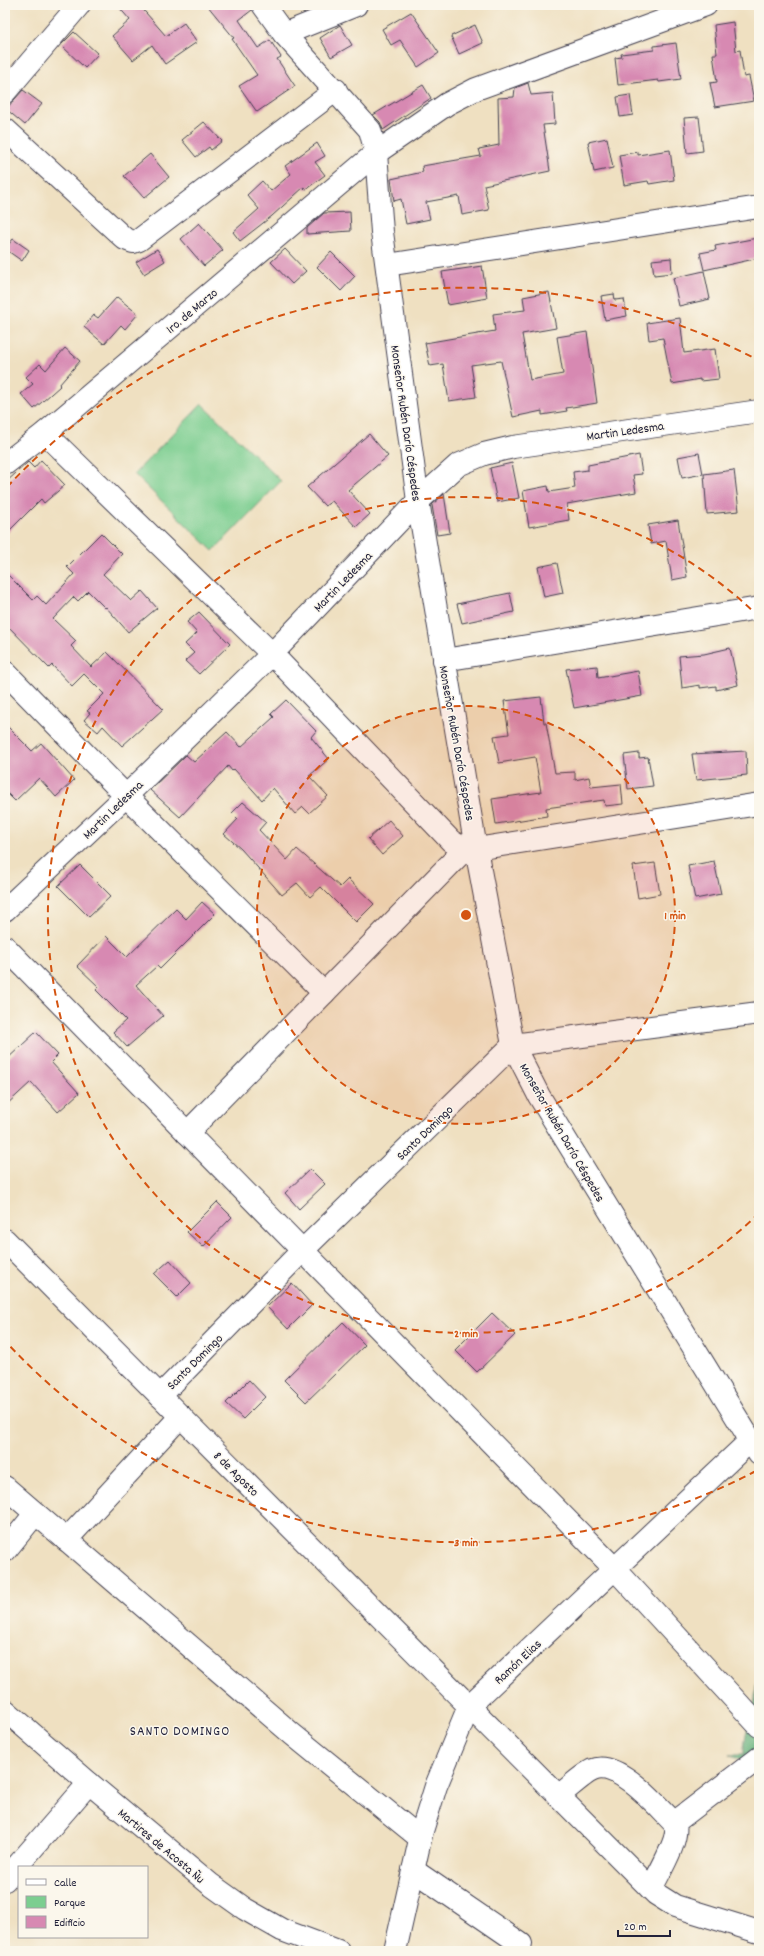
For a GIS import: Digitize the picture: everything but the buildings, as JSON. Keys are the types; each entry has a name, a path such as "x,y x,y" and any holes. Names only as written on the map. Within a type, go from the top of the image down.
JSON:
{"street":[{"path":"5,92 79,5"},
{"name":"Monseñor Rubén Darío Céspedes","path":"263,5 284,34 336,90 370,130 376,153 382,232 418,501 444,660 472,848 513,1045 539,1096 755,1447"},
{"path":"284,34 356,5"},
{"name":"1ro. de Marzo","path":"5,464 45,433 376,153 447,104 476,89 706,5"},
{"path":"5,129 125,239 133,242 139,240 336,90"},
{"path":"386,265 759,207"},
{"name":"Martin Ledesma","path":"5,910 126,796 272,654 418,501 458,465 484,454 513,447 759,411"},
{"path":"45,433 272,654 451,841 461,847 472,848 759,804"},
{"path":"444,660 759,608"},
{"path":"5,672 126,796 324,993"},
{"path":"187,1133 324,993 472,848"},
{"path":"5,947 615,1569 759,1726"},
{"path":"513,1045 759,1013"},
{"name":"Santo Domingo","path":"160,1396 302,1251 513,1045"},
{"name":"8 de Agosto","path":"5,1240 651,1889 675,1906 757,1931"},
{"path":"66,1540 181,1416"},
{"name":"Ramón Elias","path":"395,1951 420,1838 436,1786 469,1706 615,1569 755,1447"},
{"path":"5,1487 292,1734 420,1838"},
{"path":"5,1551 35,1514"},
{"name":"Martires de Acosta Ñu","path":"5,1710 88,1783 210,1884 246,1909 282,1930 338,1951"},
{"path":"674,1823 759,1758"},
{"path":"558,1796 593,1770 606,1768 618,1772 642,1791 674,1823 676,1830 673,1841 651,1889"},
{"path":"8,1871 88,1783"},
{"path":"413,1870 521,1944"}],"green space":[{"path":"202,404 281,481 213,551 134,474"},
{"path":"759,1666 759,1767 729,1754 744,1754 746,1735 753,1712"}],"district":[{"name":"SANTO DOMINGO","path":"180,1730"}]}
